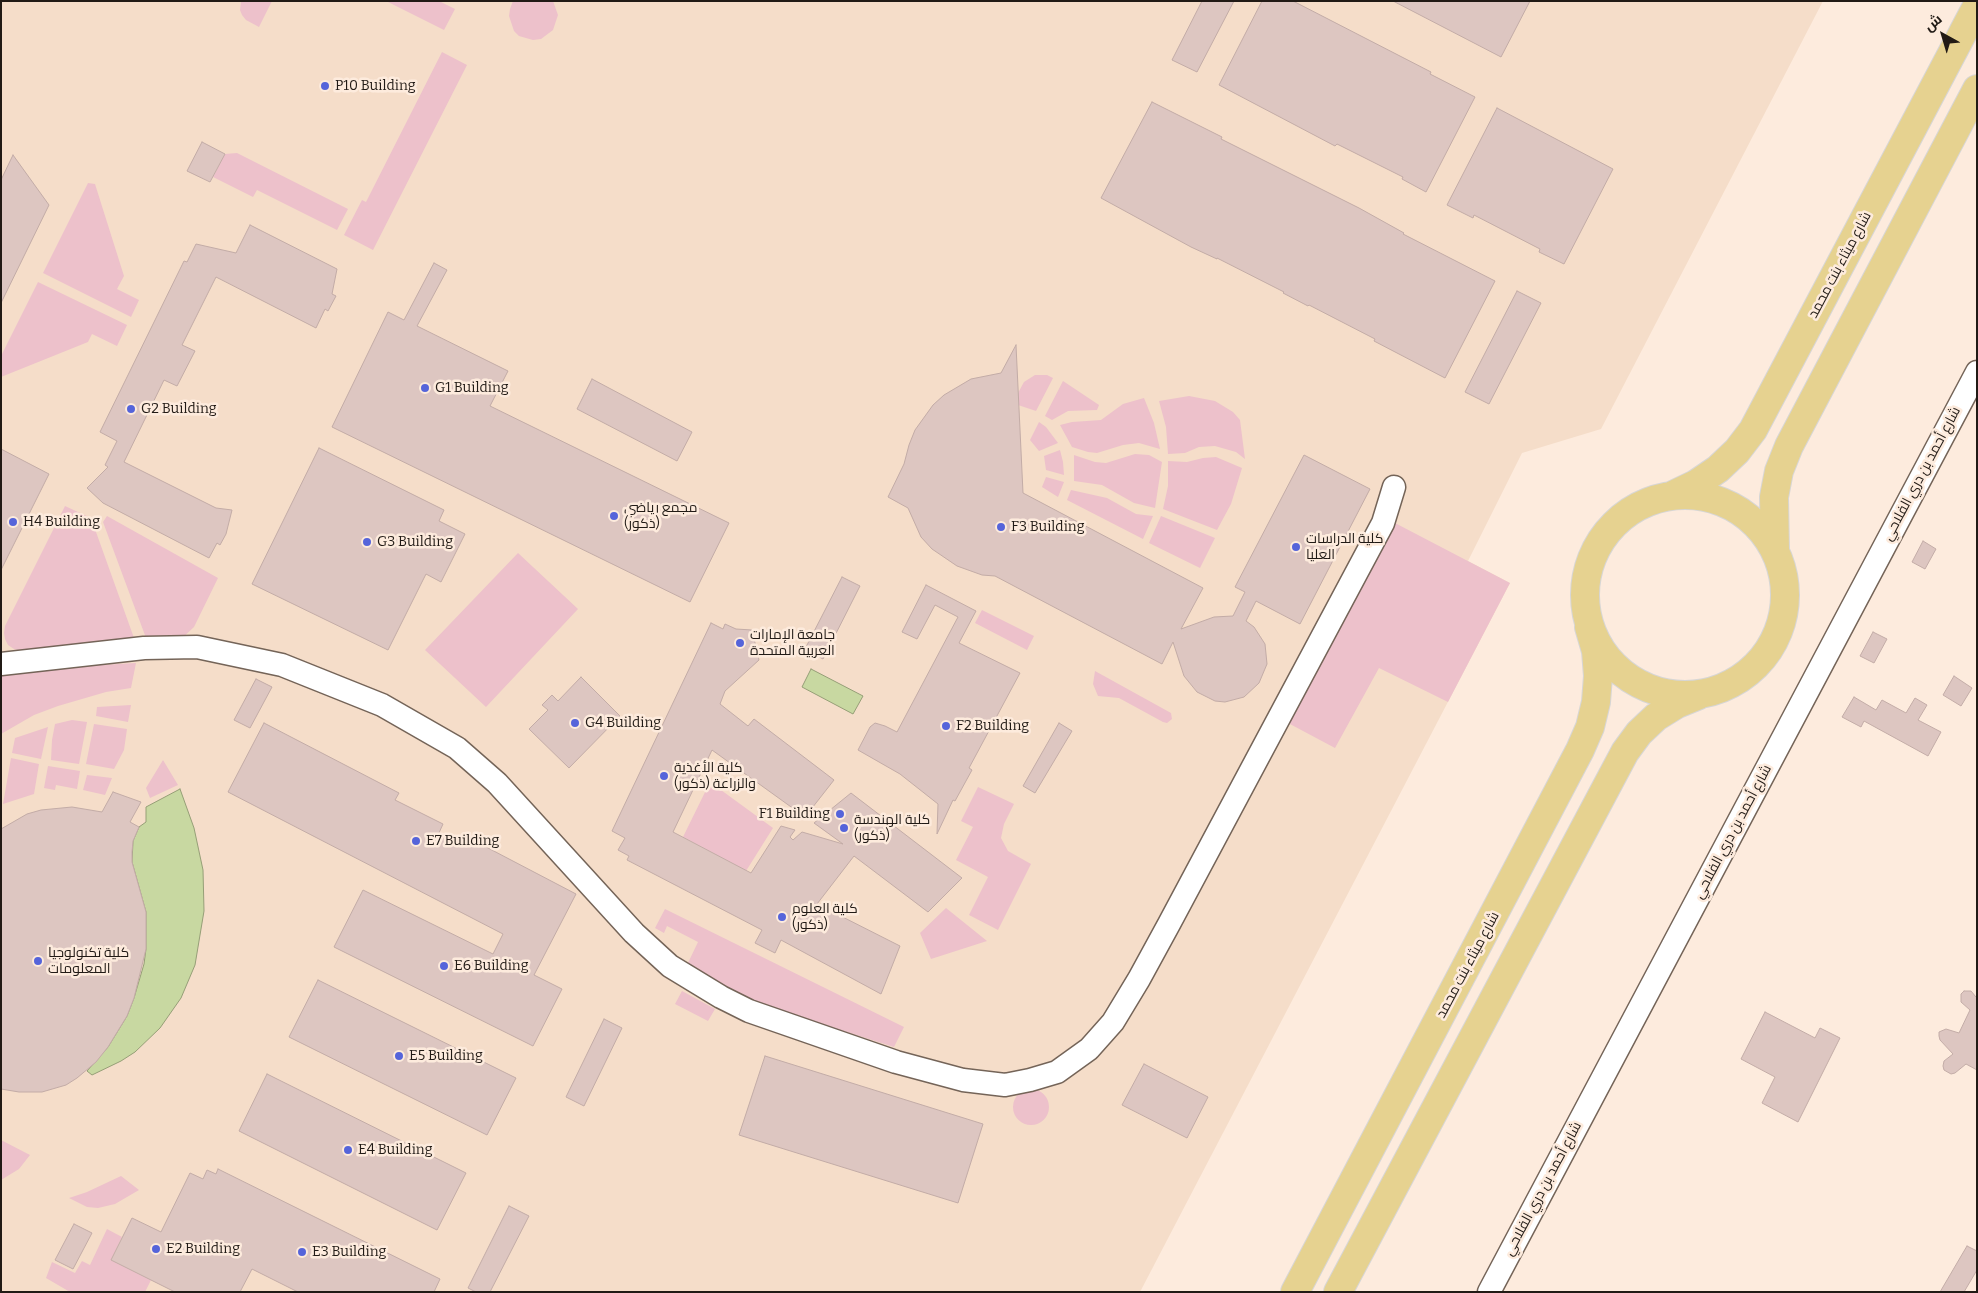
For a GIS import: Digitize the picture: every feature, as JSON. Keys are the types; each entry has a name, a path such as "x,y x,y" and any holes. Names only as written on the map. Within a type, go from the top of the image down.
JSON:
{"main road":[{"name":"شارع ميثاء بنت محمد","path":"1672,496 1696,484 1718,469 1737,451 1753,430 1977,6"},
{"path":"1775,550 1774,497 1780,471 1789,446 1977,89"},
{"path":"1338,1292 1624,752 1639,733 1656,717 1676,704 1714,691 1743,677 1765,655 1774,642 1782,619 1785,596 1782,572 1775,550 1766,535 1740,511 1724,502 1690,495 1672,496 1656,499 1628,512 1604,535 1589,564 1585,580 1584,604 1589,627 1596,642 1605,658 1617,670 1631,680 1664,694 1698,695"},
{"name":"شارع ميثاء بنت محمد","path":"1296,1292 1580,750 1590,727 1597,693 1596,651 1589,627"}],"street":[{"name":"شارع أحمد بن دري الفلاحي","path":"1489,1292 1977,372"},
{"path":"1,664 144,648 198,646 282,665 382,705 456,748 497,783 634,933 670,966 712,992 750,1011 896,1062 963,1080 1005,1085 1057,1072 1089,1049 1113,1022 1169,924 1383,523 1394,487"}],"shaded area":[{"name":"جامعة الإمارات العربية المتحدة","path":"1,1 1823,1 1601,429 1522,453 1468,561 1510,583 1140,1292 1,1292"},
{"path":"241,1 272,1 259,27 246,20 242,15 240,10"},
{"path":"386,1 439,1 455,9 444,30"},
{"path":"513,1 553,1 558,15 553,30 541,39 533,40 519,36 514,31 509,16"},
{"path":"442,52 467,65 373,250 344,235 362,200 366,202"},
{"path":"237,153 348,209 337,230 257,190 253,197 213,177 225,154"},
{"path":"88,183 95,184 124,276 117,289 139,300 131,317 43,273"},
{"path":"38,282 127,325 117,346 92,334 88,342 1,377 1,356"},
{"path":"1035,375 1047,375 1053,378 1036,411 1018,405 1018,393 1024,382"},
{"path":"1063,381 1099,405 1097,410 1068,411 1052,420 1045,416"},
{"path":"1189,396 1215,401 1233,412 1240,420 1245,459 1236,452 1215,446 1199,447 1185,453 1168,454 1166,427 1159,401"},
{"path":"1144,398 1154,423 1160,449 1139,443 1123,445 1097,453 1088,452 1072,447 1060,425 1072,422 1101,420 1123,404"},
{"path":"1039,422 1046,427 1058,443 1039,451 1030,440"},
{"path":"1060,450 1064,475 1046,470 1044,456"},
{"path":"1135,454 1149,455 1162,462 1155,508 1134,503 1102,485 1074,481 1074,455 1095,462 1106,463"},
{"path":"1216,457 1242,468 1231,504 1217,530 1163,509 1168,486 1168,461 1187,462"},
{"path":"1046,477 1064,482 1058,497 1042,487"},
{"path":"1071,490 1107,498 1136,514 1153,516 1143,539 1067,500"},
{"path":"65,506 91,518 134,638 21,651 14,649 8,645 5,639 5,626"},
{"path":"107,516 218,578 194,627 180,640 146,638 103,522"},
{"path":"1161,516 1215,538 1200,568 1149,543"},
{"path":"1395,523 1510,583 1448,702 1379,668 1335,748 1288,723"},
{"path":"518,553 578,609 486,707 425,650"},
{"path":"982,610 1034,636 1027,650 975,623"},
{"path":"136,663 131,688 106,692 58,706 34,715 1,734 1,676 66,667"},
{"path":"811,669 863,696 853,714 802,687"},
{"path":"1095,671 1171,713 1172,719 1167,723 1163,722 1119,698 1098,696 1093,684"},
{"path":"131,705 128,722 96,716 97,707"},
{"path":"72,720 87,722 79,764 51,760 55,724"},
{"path":"94,724 127,729 124,750 114,769 86,764"},
{"path":"48,727 41,759 12,753 15,738"},
{"path":"11,758 39,764 34,794 3,804"},
{"path":"163,760 178,785 150,798 146,788"},
{"path":"48,766 80,771 77,789 56,785 55,790 44,788"},
{"path":"87,775 112,778 105,795 83,790"},
{"path":"710,782 773,828 746,871 683,837"},
{"path":"978,787 1014,804 1004,824 1001,838 1008,851 1031,864 998,930 969,915 988,877 956,860 973,827 961,821"},
{"path":"180,789 194,828 203,870 204,911 195,965 181,998 160,1028 135,1052 92,1075 87,1071 108,1047 127,1016 144,964 146,912 132,862 133,841 139,827 146,822 146,807"},
{"path":"946,908 987,941 931,959 920,933"},
{"path":"665,909 904,1027 894,1047 749,1001 687,965 698,942 667,926 664,933 655,928"},
{"path":"682,991 715,1009 708,1021 675,1004"},
{"path":"1031,1089 1038,1090 1044,1094 1048,1100 1048,1114 1044,1120 1038,1124 1031,1125 1024,1124 1018,1120 1014,1114 1013,1107 1014,1100 1018,1094 1024,1090"},
{"path":"1,1140 30,1155 19,1169 1,1180"},
{"path":"121,1176 139,1190 115,1204 98,1208 87,1207 69,1198 87,1192"},
{"path":"107,1229 122,1237 111,1260 151,1280 145,1292 70,1292 46,1278 52,1262 75,1273 82,1261 90,1265"}],"building":[{"path":"1202,1 1234,1 1197,72 1172,60"},
{"path":"1262,1 1293,1 1431,72 1430,74 1475,97 1426,192 1402,179 1403,177 1337,144 1335,146 1219,85"},
{"path":"1393,1 1530,1 1501,57"},
{"path":"1152,102 1359,208 1403,234 1495,281 1445,378 1374,341 1375,339 1217,258 1191,247 1101,198"},
{"path":"1497,108 1613,169 1564,264 1539,252 1540,249 1474,215 1473,218 1447,205"},
{"path":"202,142 225,154 210,182 187,171"},
{"path":"13,155 49,205 1,303 1,180"},
{"name":"G2 Building","path":"250,225 337,269 332,294 336,296 328,311 325,309 316,328 216,277 182,345 195,351 177,386 164,380 124,462 216,508 232,510 226,534 220,545 217,543 209,558 103,503 87,488 108,467 105,465 117,441 100,432 184,261 187,262 196,244 236,253"},
{"path":"434,263 447,270 417,326 508,371 490,406 729,523 690,602 332,427 388,312 404,320"},
{"path":"1517,291 1541,303 1489,404 1465,392"},
{"name":"F3 Building","path":"1016,345 1023,493 1203,588 1181,629 1214,617 1233,616 1245,592 1235,587 1304,455 1370,489 1300,624 1256,601 1246,621 1254,627 1265,644 1267,664 1259,683 1244,697 1225,702 1215,701 1197,692 1184,676 1173,642 1162,664 995,576 982,575 957,566 932,549 921,537 908,508 888,497 904,464 915,430 933,405 944,395 971,379 1001,373"},
{"path":"592,379 692,432 677,461 577,409"},
{"name":"G3 Building","path":"319,448 444,510 439,521 465,534 441,582 426,574 388,650 252,584"},
{"name":"H4 Building","path":"1,449 49,474 1,570"},
{"path":"1923,541 1936,549 1925,569 1912,562"},
{"path":"842,577 860,586 823,659 805,649"},
{"name":"F2 Building","path":"926,585 976,611 959,643 1020,673 969,768 972,770 955,801 953,800 937,834 938,804 900,774 858,750 870,727 875,723 897,732 958,617 935,605 917,639 902,632"},
{"name":"F1 Building","path":"711,623 723,629 725,624 736,629 752,630 759,660 725,691 720,704 748,726 754,719 834,780 805,817 712,750 673,832 751,873 781,826 795,830 790,837 793,840 802,832 843,844 814,823 851,793 962,878 928,912 854,856 817,904 900,946 881,994 781,940 775,953 755,943 762,930 627,860 629,856 618,850 625,838 612,831"},
{"path":"1873,632 1887,639 1874,663 1860,656"},
{"path":"1954,676 1972,688 1961,706 1943,695"},
{"name":"G4 Building","path":"581,677 620,716 569,768 529,729 548,710 542,705 552,695 558,701"},
{"path":"256,679 272,687 250,728 234,720"},
{"path":"1854,697 1876,710 1882,700 1906,713 1915,698 1927,705 1918,720 1941,732 1928,756 1864,721 1861,727 1842,717"},
{"name":"E7 Building","path":"264,723 399,793 395,800 443,824 438,835 462,847 467,837 576,894 534,975 562,989 533,1046 334,947 363,890 493,954 503,934 228,792"},
{"path":"1059,723 1072,731 1035,793 1023,786"},
{"path":"113,792 141,802 130,822 139,827 133,841 132,862 146,912 146,949 134,998 127,1016 108,1047 96,1062 77,1078 66,1085 42,1092 19,1092 1,1089 1,829 27,814 41,810 72,807 102,812"},
{"name":"E5 Building","path":"318,980 516,1078 487,1135 289,1037"},
{"path":"1964,991 1971,991 1976,997 1977,995 1977,1070 1966,1064 1951,1074 1944,1070 1943,1066 1944,1061 1953,1054 1940,1040 1939,1032 1946,1029 1959,1033 1970,1010 1961,1002 1961,994"},
{"path":"1765,1012 1815,1038 1820,1028 1840,1038 1798,1122 1762,1103 1775,1077 1741,1059"},
{"path":"604,1019 622,1028 584,1106 566,1097"},
{"path":"765,1056 983,1124 958,1203 739,1135"},
{"path":"1144,1064 1208,1097 1187,1138 1122,1105"},
{"name":"E4 Building","path":"267,1074 466,1173 437,1230 239,1131"},
{"name":"E3 Building","path":"218,1169 440,1279 434,1292 298,1292 252,1269 240,1292 175,1292 111,1260 132,1218 161,1232 190,1173 203,1179 207,1170 216,1174"},
{"path":"509,1206 529,1216 490,1292 476,1292 468,1288"},
{"path":"74,1224 92,1233 73,1269 55,1260"},
{"path":"1967,1246 1977,1251 1977,1270 1964,1292 1940,1292"}],"place":[{"name":"P10 Building","path":"325,86"},
{"name":"G1 Building","path":"425,388"},
{"name":"G2 Building","path":"131,409"},
{"name":"مجمع رياضي (ذكور)","path":"614,516"},
{"name":"H4 Building","path":"13,522"},
{"name":"F3 Building","path":"1001,527"},
{"name":"G3 Building","path":"367,542"},
{"name":"كلية الدراسات العليا","path":"1296,547"},
{"name":"جامعة الإمارات العربية المتحدة","path":"740,643"},
{"name":"G4 Building","path":"575,723"},
{"name":"F2 Building","path":"946,726"},
{"name":"كلية الأغذية والزراعة (ذكور)","path":"664,776"},
{"name":"F1 Building","path":"840,814"},
{"name":"كلية الهندسة (ذكور)","path":"844,828"},
{"name":"E7 Building","path":"416,841"},
{"name":"كلية العلوم (ذكور)","path":"782,917"},
{"name":"كلية تكنولوجيا المعلومات","path":"38,961"},
{"name":"E6 Building","path":"444,966"},
{"name":"E5 Building","path":"399,1056"},
{"name":"E4 Building","path":"348,1150"},
{"name":"E2 Building","path":"156,1249"},
{"name":"E3 Building","path":"302,1252"}]}
